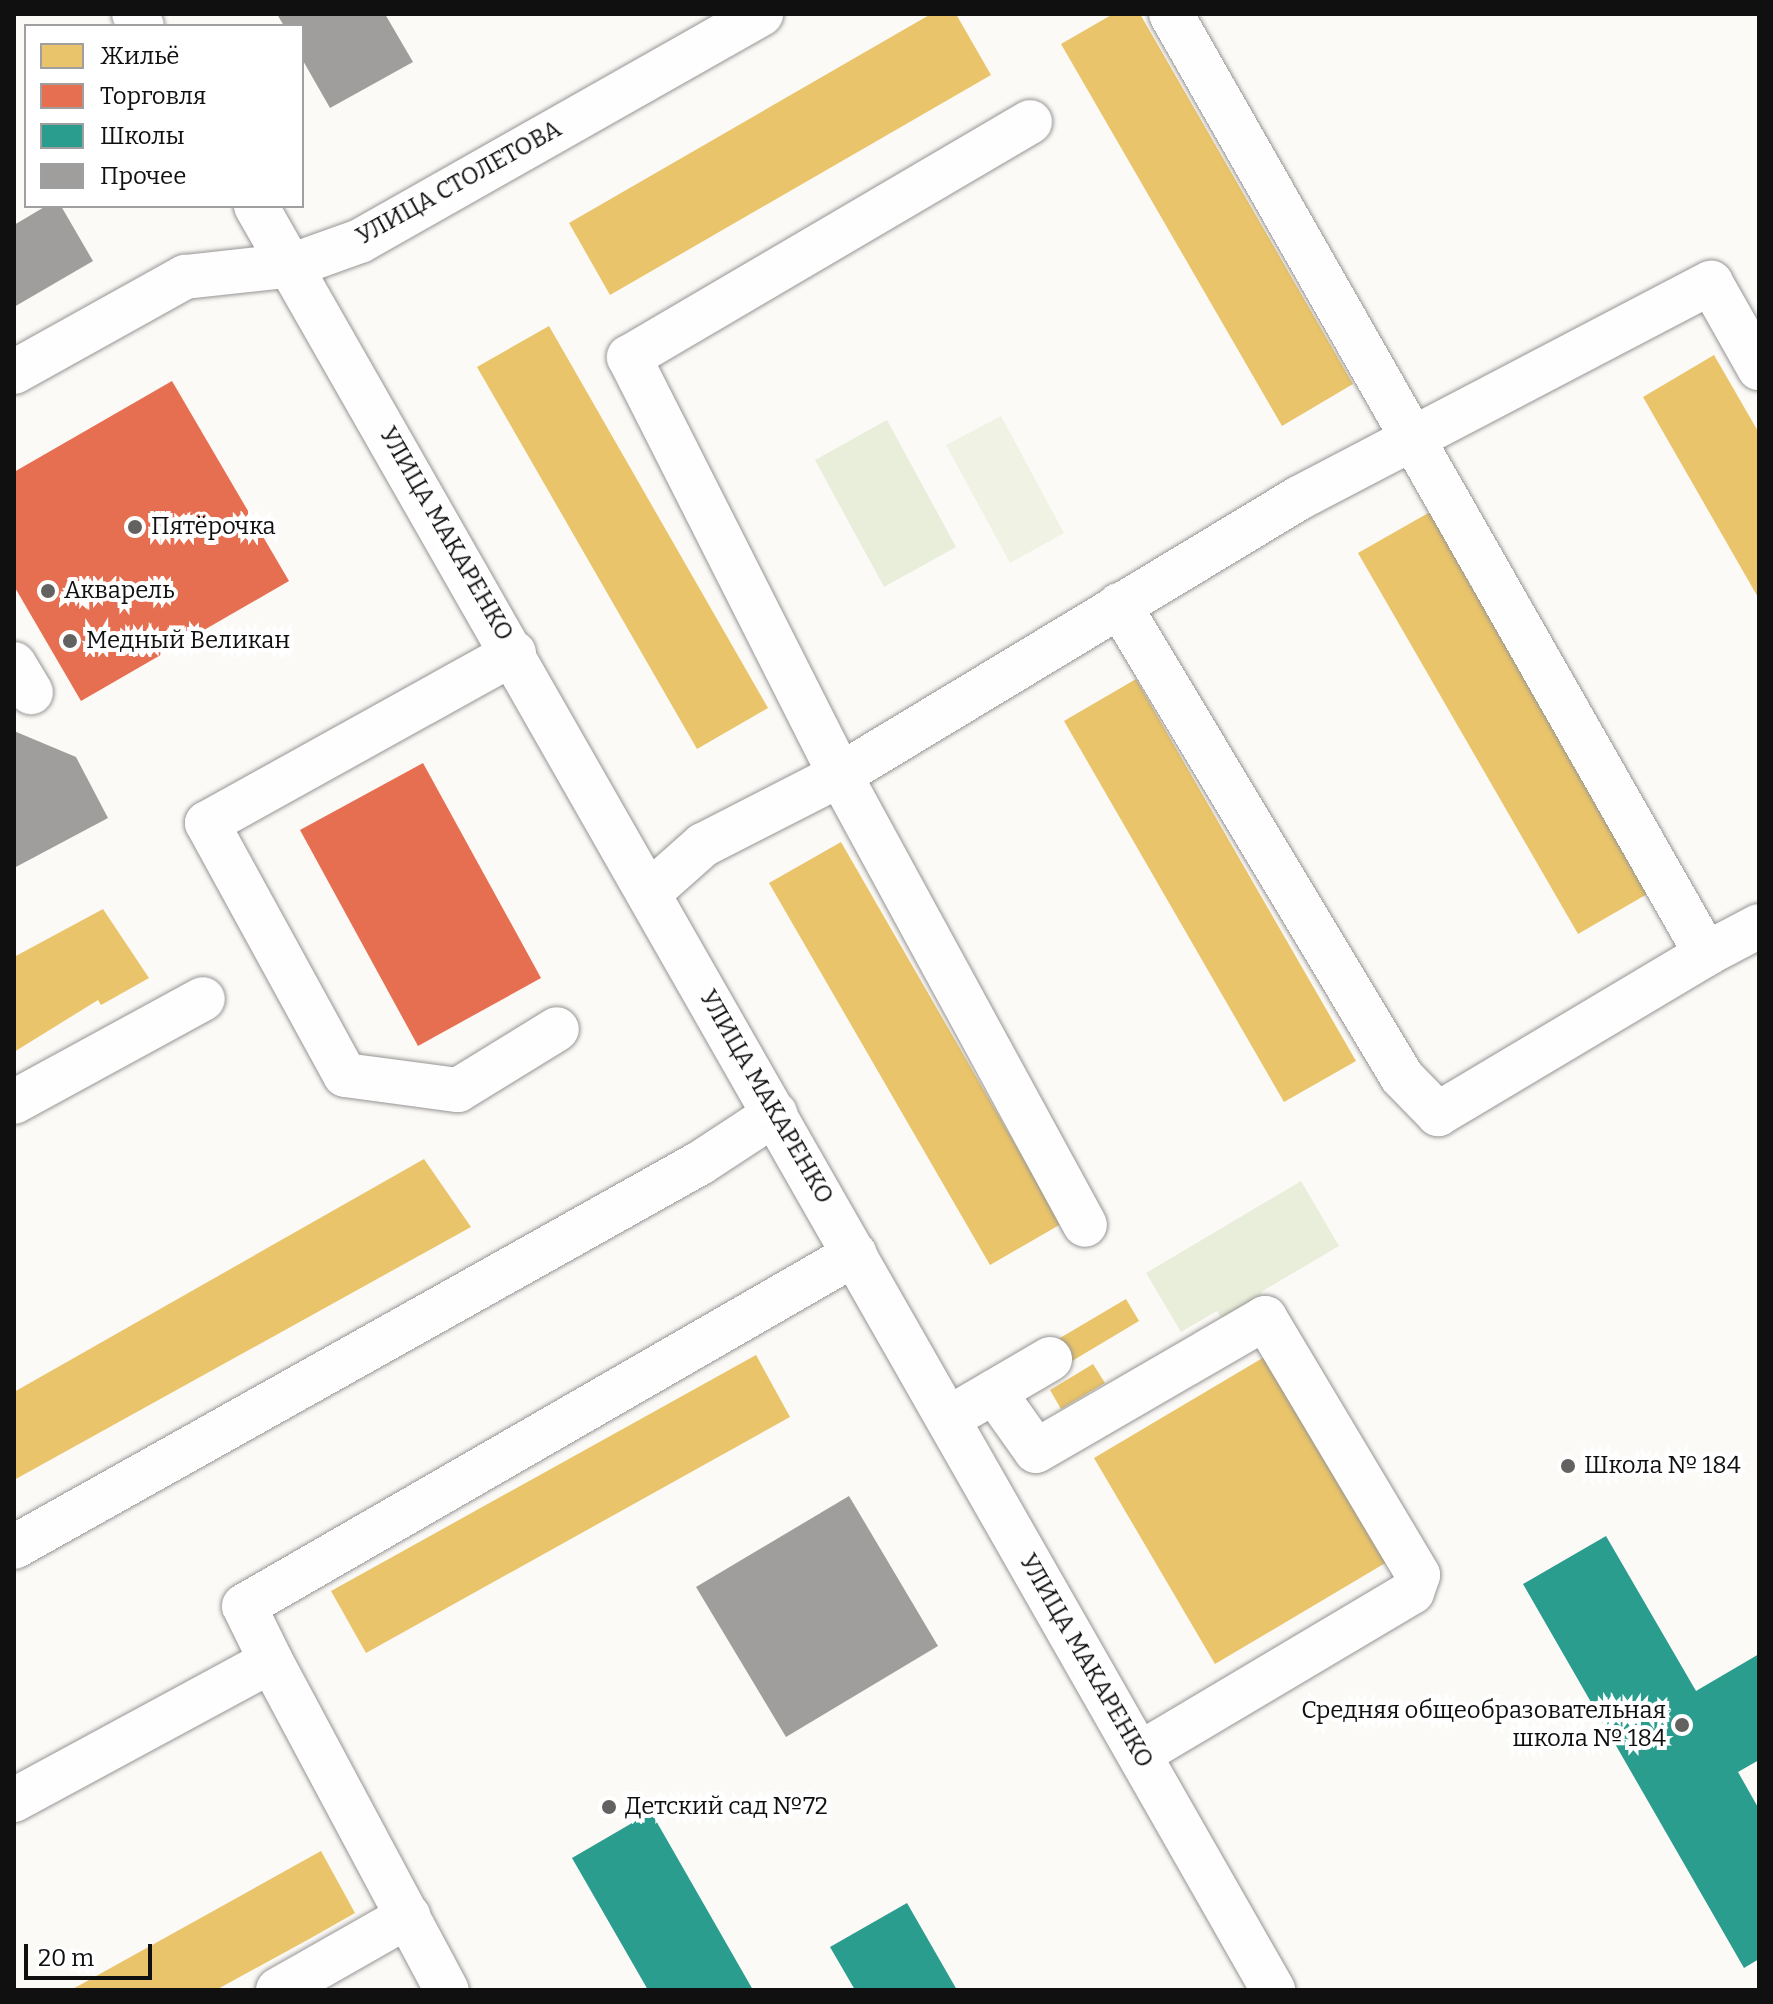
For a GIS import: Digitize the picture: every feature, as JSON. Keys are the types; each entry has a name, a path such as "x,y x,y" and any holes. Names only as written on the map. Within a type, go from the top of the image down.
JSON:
{"street":[{"name":"УЛИЦА СТОЛЕТОВА","path":"14,372 185,277 293,265 360,241 761,14"},
{"path":"1188,20 1413,442 1706,954"},
{"path":"1030,122 629,357 840,775 1085,1225"},
{"name":"УЛИЦА МАКАРЕНКО","path":"257,208 293,265 1273,1990"},
{"path":"650,892 703,845 840,775 1299,498 1413,442 1711,283 1759,368"},
{"path":"1119,605 1402,1077 1438,1114 1706,954 1759,926"},
{"path":"514,653 207,823 345,1075 458,1090 557,1029"},
{"path":"14,1102 203,999"},
{"path":"14,1547 700,1163 775,1114"},
{"path":"447,1990 244,1606 855,1254"},
{"path":"994,1392 1028,1450 1036,1451 1265,1318 1418,1575 1412,1592 1139,1754"},
{"path":"949,1419 1050,1359"},
{"path":"14,1800 271,1661"},
{"path":"278,1990 408,1916"}],"green space":[{"path":"1001,416 1064,533 1010,563 946,445"},
{"path":"887,420 956,547 884,587 815,460"},
{"path":"1301,1181 1339,1246 1261,1292 1265,1300 1225,1323 1217,1311 1181,1332 1146,1273"}],"building: Жильё":[{"path":"931,14 956,14 991,75 610,295 569,223"},
{"path":"1113,14 1140,14 1353,384 1282,426 1061,44"},
{"path":"549,326 768,708 697,749 477,367"},
{"path":"1714,355 1759,433 1759,599 1643,397"},
{"path":"1430,512 1649,893 1578,934 1358,553"},
{"path":"1136,679 1356,1061 1284,1102 1064,721"},
{"path":"841,842 1061,1224 990,1265 769,883"},
{"path":"103,909 149,978 101,1005 98,1000 14,1052 14,957"},
{"path":"424,1159 471,1227 14,1480 14,1392"},
{"path":"1126,1299 1139,1321 1057,1370 1043,1348"},
{"path":"756,1355 790,1417 366,1653 331,1591"},
{"path":"1266,1356 1387,1562 1215,1664 1094,1458"},
{"path":"1093,1364 1105,1383 1061,1409 1050,1390"},
{"path":"321,1851 355,1913 311,1938 216,1990 71,1990"}],"building: Торговля":[{"name":"Пятёрочка","path":"172,381 289,581 81,701 14,586 14,472"},
{"path":"423,763 541,978 418,1046 300,830"}],"building: Школы":[{"name":"Средняя общеобразовательная школа № 184","path":"1606,1536 1696,1691 1759,1654 1759,1760 1738,1772 1759,1809 1759,1959 1744,1968 1523,1584"},
{"path":"651,1812 753,1990 648,1990 572,1858"},
{"path":"907,1903 957,1990 855,1990 830,1947"}],"building: Прочее":[{"path":"277,14 385,14 413,62 330,108 304,62 304,24 283,24"},
{"path":"43,208 62,208 93,261 14,307 14,225"},
{"path":"14,731 76,757 108,818 14,868"},
{"path":"849,1496 938,1646 786,1737 696,1587"}],"place":[{"name":"Пятёрочка","path":"135,527"},
{"name":"Акварель","path":"48,591"},
{"name":"Медный Великан","path":"70,641"},
{"name":"Школа № 184","path":"1568,1466"},
{"name":"Средняя общеобразовательная школа № 184","path":"1682,1725"},
{"name":"Детский сад №72","path":"609,1807"}]}
